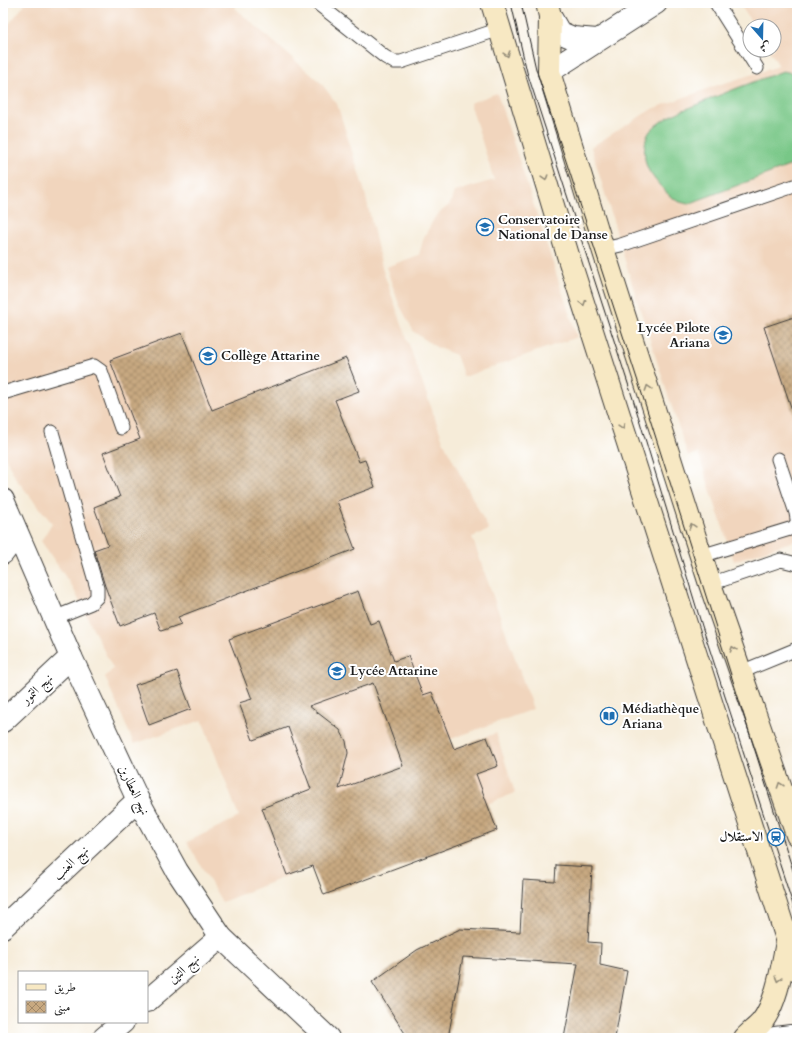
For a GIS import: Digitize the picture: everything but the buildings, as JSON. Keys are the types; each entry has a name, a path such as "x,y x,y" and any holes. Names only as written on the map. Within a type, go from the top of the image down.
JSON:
{"street":[{"path":"492,3 570,262 797,970"},
{"path":"549,72 656,3"},
{"path":"549,10 559,32 573,38 597,40"},
{"path":"549,10 549,72 603,249 710,584 797,835"},
{"name":"نهج العطارين","path":"3,500 71,657 138,800 177,871 221,937 328,1038"},
{"path":"3,553 17,534"},
{"name":"نهج التمور","path":"3,721 71,657"},
{"name":"نهج العنب","path":"3,927 138,800"},
{"name":"نهج التين","path":"148,1000 221,937"},
{"path":"745,1038 761,1022 771,1003 781,970 787,941"},
{"path":"104,1038 122,1023"},
{"path":"775,1038 791,1036 797,1038"}],"lane":[{"path":"317,3 385,57 394,62 401,62 500,29"},
{"path":"716,3 757,68"},
{"path":"603,249 621,245 797,185"},
{"path":"3,393 94,366 101,371 121,428"},
{"path":"52,432 97,588 98,597 91,603 54,618"},
{"path":"778,459 797,519"},
{"path":"702,556 793,528 797,524"},
{"path":"710,584 781,560 797,564"},
{"path":"741,672 797,649"}],"shaded area":[{"name":"Collège Attarine","path":"26,3 238,3 235,8 321,83 337,104 364,189 383,271 443,441 489,530 472,537 533,709 440,743 443,753 496,733 515,793 487,804 497,830 324,895 312,866 222,902 187,842 239,817 202,720 134,744 105,677 113,669 73,588 41,541 52,523 16,479 3,452 3,31"},
{"name":"Lycée Pilote Ariana","path":"739,3 797,3 797,540 734,561 698,453 688,456 636,297 591,147 652,109 718,85 779,66 774,58 782,58 782,18 749,18"},
{"name":"Conservatoire National de Danse","path":"497,93 577,337 464,377 456,355 436,347 414,332 399,304 386,267 419,255 424,237 435,217 450,204 454,192 494,180 470,103"}],"green space":[{"path":"783,71 797,74 797,163 688,204 677,201 671,197 652,176 646,165 645,145 650,131 667,118 680,111"}],"tram line":[{"path":"511,3 527,72 633,399 702,626 797,917"},
{"path":"521,3 536,69 642,394 797,883"}],"place":[{"name":"Conservatoire National de Danse","path":"485,227"},
{"name":"Lycée Pilote Ariana","path":"723,335"},
{"name":"Collège Attarine","path":"208,356"},
{"name":"Lycée Attarine","path":"337,671"},
{"name":"Médiathèque Ariana","path":"609,716"},
{"name":"الاستقلال","path":"776,837"}]}
